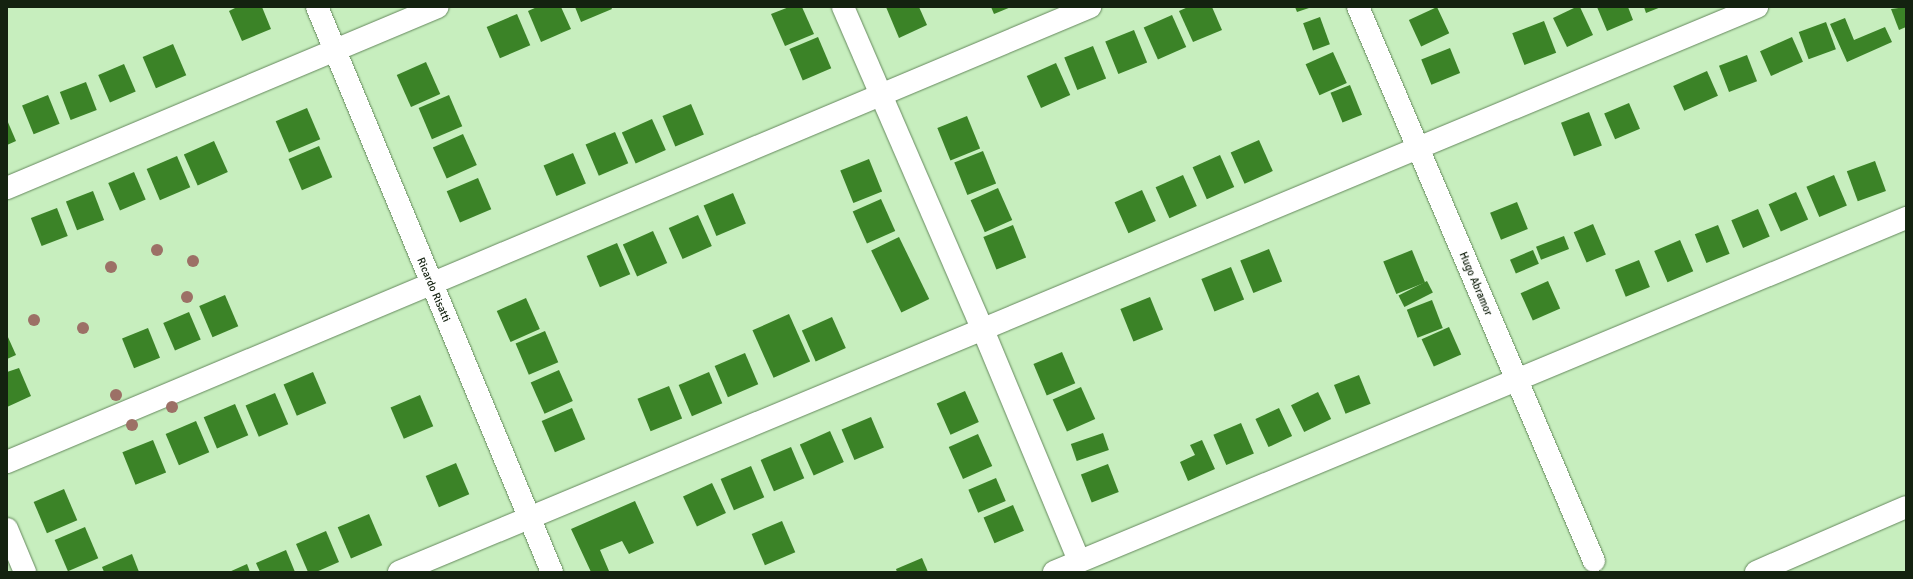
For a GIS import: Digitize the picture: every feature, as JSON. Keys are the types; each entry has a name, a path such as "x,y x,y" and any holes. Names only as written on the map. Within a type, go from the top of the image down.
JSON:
{"street":[{"name":"Ricardo Risatti","path":"317,7 430,283 552,572"},
{"path":"7,188 438,7"},
{"path":"843,7 880,96 983,330 1079,561"},
{"path":"7,462 1090,7"},
{"name":"Hugo Abramor","path":"1358,7 1416,148 1594,561"},
{"path":"399,572 1757,7"},
{"path":"1054,572 1906,218"},
{"path":"1756,572 1906,507"},
{"path":"7,529 25,572"}],"building":[{"path":"237,7 262,7 271,29 242,41 229,11"},
{"path":"537,7 561,7 571,29 541,42 528,11"},
{"path":"575,7 611,7 612,9 581,22"},
{"path":"789,7 802,7 814,34 785,46 771,14"},
{"path":"886,7 919,7 927,25 899,38"},
{"path":"991,7 1011,7 994,14"},
{"path":"1188,7 1212,7 1222,30 1193,42 1179,11"},
{"path":"1295,7 1312,7 1297,12"},
{"path":"1437,7 1449,33 1421,46 1409,20"},
{"path":"1576,7 1580,7 1593,35 1567,47 1553,18"},
{"path":"1597,7 1628,7 1633,20 1607,31"},
{"path":"1644,7 1661,7 1646,13"},
{"path":"1906,7 1906,27 1899,30 1891,9"},
{"path":"517,14 530,45 500,58 487,27"},
{"path":"1172,15 1186,47 1158,60 1144,28"},
{"path":"1320,17 1330,44 1313,50 1303,23"},
{"path":"1845,18 1854,40 1885,27 1892,42 1847,62 1830,24"},
{"path":"1544,21 1556,53 1524,65 1512,33"},
{"path":"1826,22 1836,49 1809,59 1799,32"},
{"path":"1134,30 1147,62 1118,74 1105,42"},
{"path":"818,37 831,68 803,80 789,49"},
{"path":"1792,37 1803,62 1771,76 1760,51"},
{"path":"173,44 186,75 156,88 143,57"},
{"path":"1093,46 1106,78 1077,90 1064,58"},
{"path":"1450,48 1460,73 1431,85 1421,60"},
{"path":"1333,52 1347,83 1319,95 1306,64"},
{"path":"1747,55 1757,81 1729,92 1719,66"},
{"path":"426,62 440,94 411,107 397,75"},
{"path":"1056,63 1070,95 1041,108 1027,76"},
{"path":"124,64 136,92 110,103 98,75"},
{"path":"1707,71 1718,96 1684,111 1673,86"},
{"path":"86,82 97,110 71,120 60,92"},
{"path":"1350,85 1362,115 1343,123 1331,93"},
{"path":"48,95 60,124 34,134 22,105"},
{"path":"449,95 462,126 432,139 419,108"},
{"path":"1629,103 1640,129 1615,139 1604,114"},
{"path":"691,104 704,134 675,146 662,116"},
{"path":"307,108 320,139 289,153 276,121"},
{"path":"1589,112 1602,146 1574,156 1561,123"},
{"path":"967,116 980,148 950,160 937,128"},
{"path":"652,119 666,150 636,163 622,132"},
{"path":"7,120 16,141 7,145"},
{"path":"615,132 628,163 599,176 586,145"},
{"path":"463,134 477,165 447,178 433,147"},
{"path":"1259,140 1273,171 1245,184 1231,153"},
{"path":"214,141 228,172 198,185 184,154"},
{"path":"319,146 332,177 302,190 289,159"},
{"path":"983,151 996,183 967,195 954,163"},
{"path":"573,153 586,183 556,196 544,166"},
{"path":"1220,155 1234,187 1207,199 1193,167"},
{"path":"177,156 190,187 160,200 147,169"},
{"path":"869,159 882,191 853,203 840,171"},
{"path":"1875,161 1886,191 1858,201 1847,171"},
{"path":"134,172 146,200 120,211 108,183"},
{"path":"1183,175 1197,206 1169,218 1156,187"},
{"path":"1834,175 1847,205 1819,217 1806,187"},
{"path":"478,178 491,209 460,223 447,191"},
{"path":"998,188 1012,220 985,232 971,200"},
{"path":"1142,190 1156,221 1128,233 1115,202"},
{"path":"93,191 104,220 77,230 66,201"},
{"path":"1796,192 1808,219 1781,232 1769,204"},
{"path":"733,193 746,223 716,236 704,206"},
{"path":"881,199 895,231 867,244 853,212"},
{"path":"1517,202 1528,229 1501,240 1490,213"},
{"path":"57,208 68,236 42,246 31,218"},
{"path":"1758,209 1770,237 1743,248 1731,220"},
{"path":"698,215 712,246 683,259 669,228"},
{"path":"1593,224 1606,254 1587,263 1574,232"},
{"path":"1013,225 1026,257 996,269 983,237"},
{"path":"1718,225 1730,254 1706,263 1695,234"},
{"path":"653,231 667,263 637,276 623,244"},
{"path":"1564,236 1569,249 1541,260 1536,247"},
{"path":"899,237 929,299 901,313 871,251"},
{"path":"1680,240 1693,271 1668,282 1654,251"},
{"path":"617,243 630,274 600,287 587,256"},
{"path":"1269,249 1282,281 1253,293 1240,261"},
{"path":"1412,250 1425,282 1396,294 1383,262"},
{"path":"1533,250 1539,264 1516,274 1510,260"},
{"path":"1639,260 1650,287 1626,297 1615,270"},
{"path":"1231,267 1244,299 1214,311 1201,279"},
{"path":"1427,281 1433,293 1404,307 1398,296"},
{"path":"1548,281 1560,308 1533,321 1521,293"},
{"path":"225,295 238,326 213,337 199,306"},
{"path":"1150,297 1163,329 1133,341 1120,309"},
{"path":"526,298 540,329 511,342 497,311"},
{"path":"1432,300 1443,328 1418,338 1407,310"},
{"path":"189,312 201,340 175,351 163,323"},
{"path":"789,314 810,362 774,378 752,330"},
{"path":"832,317 846,348 816,361 802,330"},
{"path":"1449,327 1461,354 1434,367 1422,339"},
{"path":"148,328 160,358 134,368 122,338"},
{"path":"545,331 558,362 529,375 516,344"},
{"path":"7,335 16,355 7,359"},
{"path":"1062,352 1075,383 1047,395 1033,364"},
{"path":"745,353 758,384 728,397 715,366"},
{"path":"19,368 31,396 7,407 7,372"},
{"path":"559,370 573,401 545,414 531,383"},
{"path":"313,372 326,403 297,416 284,385"},
{"path":"709,372 722,403 692,416 679,385"},
{"path":"1359,375 1371,404 1346,414 1334,385"},
{"path":"669,386 682,418 651,431 637,399"},
{"path":"1081,387 1095,419 1067,432 1053,400"},
{"path":"965,391 979,422 951,435 937,404"},
{"path":"1318,392 1331,419 1304,432 1291,405"},
{"path":"275,393 288,424 259,437 246,406"},
{"path":"420,395 433,426 404,439 391,408"},
{"path":"235,404 248,435 217,449 204,417"},
{"path":"572,408 585,439 555,452 542,421"},
{"path":"1279,408 1292,436 1269,447 1255,419"},
{"path":"871,417 884,447 854,460 842,430"},
{"path":"196,421 209,452 179,465 166,434"},
{"path":"1241,423 1254,453 1226,465 1213,435"},
{"path":"830,431 844,462 814,475 800,444"},
{"path":"1103,433 1109,450 1077,461 1071,444"},
{"path":"978,434 992,466 963,479 949,447"},
{"path":"153,440 166,472 136,485 122,452"},
{"path":"1202,440 1215,469 1188,481 1180,462 1195,455 1190,445"},
{"path":"791,447 804,478 774,491 761,460"},
{"path":"456,463 469,494 439,507 426,476"},
{"path":"1108,464 1119,492 1092,502 1081,474"},
{"path":"751,466 764,497 734,510 721,479"},
{"path":"996,478 1006,501 978,513 968,490"},
{"path":"712,483 726,513 697,526 683,497"},
{"path":"64,489 77,520 47,533 34,502"},
{"path":"635,501 654,543 629,554 622,541 600,550 609,571 591,572 571,529"},
{"path":"1013,505 1024,531 994,543 984,518"},
{"path":"369,514 382,545 351,559 338,527"},
{"path":"782,521 795,552 765,565 752,534"},
{"path":"85,527 98,558 68,571 55,540"},
{"path":"326,531 339,562 316,572 308,572 296,544"},
{"path":"286,550 295,572 260,572 256,563"},
{"path":"132,554 139,572 104,572 102,567"},
{"path":"922,558 928,572 897,572 896,569"},
{"path":"247,564 250,572 229,572"}]}
